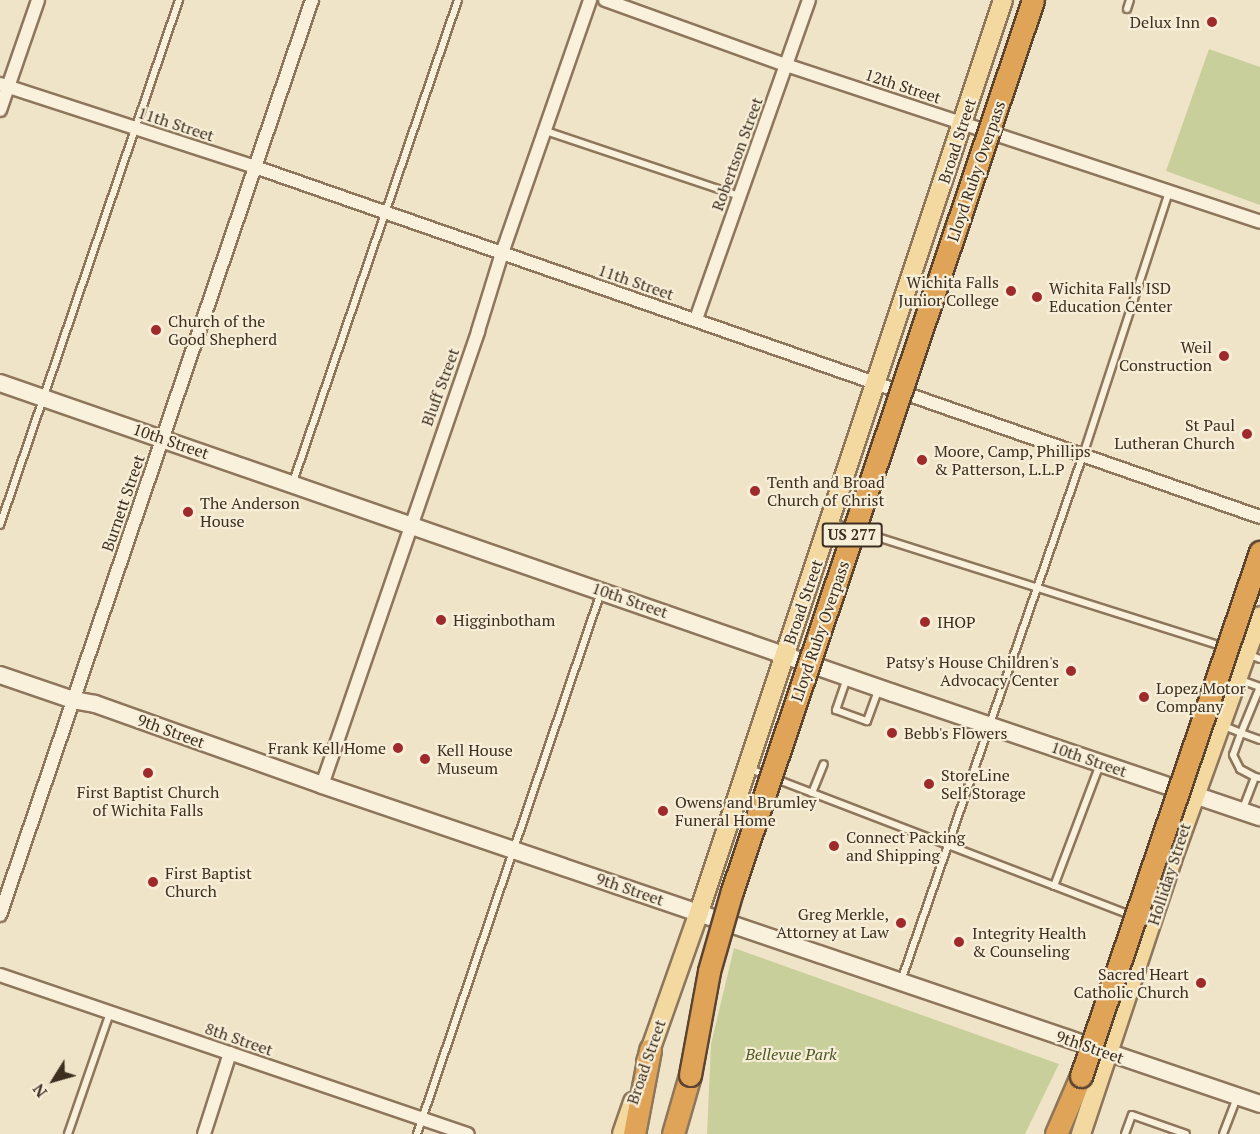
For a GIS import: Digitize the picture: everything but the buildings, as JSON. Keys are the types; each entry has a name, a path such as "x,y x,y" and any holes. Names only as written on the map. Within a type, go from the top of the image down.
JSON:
{"highway":[{"name":"Lloyd Ruby Overpass","path":"687,1134 690,1075 709,971 732,891 1033,0"},
{"path":"1066,1134 1081,1076 1260,552"},
{"path":"634,1134 650,1050"},
{"path":"673,1134 690,1075"},
{"path":"1056,1134 1081,1076"}],"main road":[{"name":"Broad Street","path":"622,1134 699,912 1003,0"},
{"name":"Holliday Street","path":"1081,1134 1106,1053 1153,924 1172,860 1238,679 1253,656 1260,616"}],"street":[{"path":"0,110 4,86 38,0"},
{"name":"Burnett Street","path":"0,915 312,0"},
{"name":"Bluff Street","path":"322,784 478,331 502,253 591,0"},
{"name":"12th Street","path":"605,0 786,65 1260,222"},
{"name":"Robertson Street","path":"696,319 808,0"},
{"name":"11th Street","path":"4,86 255,167 1260,517"},
{"name":"10th Street","path":"0,382 411,523 879,688 1260,817"},
{"name":"9th Street","path":"0,675 73,700 95,704 322,784 1260,1104"},
{"name":"8th Street","path":"0,975 468,1134"},
{"path":"204,1134 230,1053"}],"lane":[{"path":"0,525 179,0"},
{"path":"292,483 458,0"},
{"path":"1127,9 1130,0"},
{"path":"546,131 740,196"},
{"path":"901,982 1083,455 1169,192"},
{"path":"829,522 1253,656"},
{"path":"417,1134 601,590"},
{"path":"848,677 837,710 867,721 879,688"},
{"path":"1238,679 1260,687 1233,755 1240,769 1258,778 1242,811"},
{"path":"1221,725 1260,740"},
{"path":"1054,886 1100,763"},
{"path":"812,793 824,764"},
{"path":"747,768 1153,924"},
{"path":"68,1134 110,1012"},
{"path":"1223,1134 1237,1096"},
{"path":"1125,1134 1132,1115 1173,1132 1186,1134"}],"green space":[{"path":"1209,49 1260,67 1260,205 1166,171"},
{"name":"Bellevue Park","path":"734,948 1059,1064 1025,1134 707,1134 711,1044"}],"place":[{"name":"Delux Inn","path":"1212,22"},
{"name":"Wichita Falls Junior College","path":"1011,291"},
{"name":"Wichita Falls ISD Education Center","path":"1037,297"},
{"name":"Church of the Good Shepherd","path":"156,330"},
{"name":"Weil Construction","path":"1224,356"},
{"name":"St Paul Lutheran Church","path":"1247,434"},
{"name":"Moore, Camp, Phillips & Patterson, L.L.P","path":"922,460"},
{"name":"Tenth and Broad Church of Christ","path":"755,491"},
{"name":"The Anderson House","path":"188,512"},
{"name":"Higginbotham","path":"441,620"},
{"name":"IHOP","path":"925,622"},
{"name":"Patsy's House Children's Advocacy Center","path":"1071,671"},
{"name":"Lopez Motor Company","path":"1144,697"},
{"name":"Bebb's Flowers","path":"892,733"},
{"name":"Frank Kell Home","path":"398,748"},
{"name":"Kell House Museum","path":"425,759"},
{"name":"First Baptist Church of Wichita Falls","path":"148,773"},
{"name":"StoreLine Self Storage","path":"929,784"},
{"name":"Owens and Brumley Funeral Home","path":"663,811"},
{"name":"Connect Packing and Shipping","path":"834,846"},
{"name":"First Baptist Church","path":"153,882"},
{"name":"Greg Merkle, Attorney at Law","path":"901,923"},
{"name":"Integrity Health & Counseling","path":"959,942"},
{"name":"Sacred Heart Catholic Church","path":"1201,983"}]}
